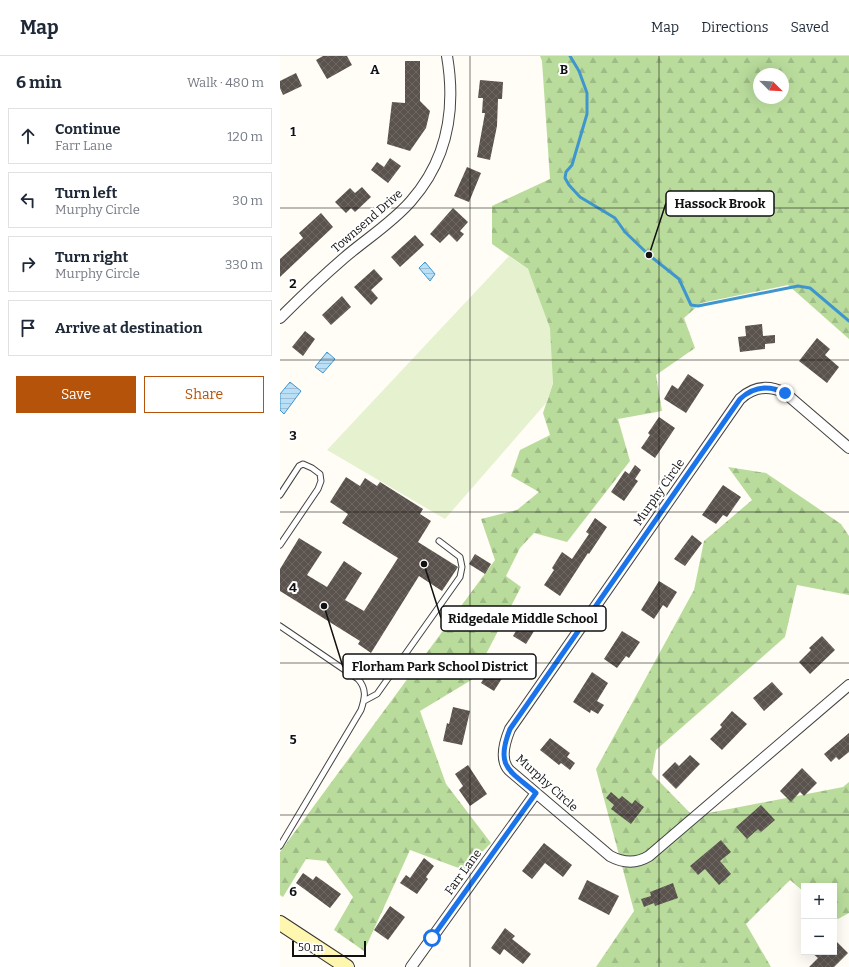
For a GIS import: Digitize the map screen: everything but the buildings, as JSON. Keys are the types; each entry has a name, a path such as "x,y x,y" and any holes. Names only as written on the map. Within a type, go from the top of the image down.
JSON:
{"main road":[{"path":"280,923 347,967"}],"street":[{"name":"Townsend Drive","path":"280,318 344,257 402,210 420,188 440,153 450,118 451,84 447,56"},
{"name":"Murphy Circle","path":"849,448 785,393 777,389 761,387 753,390 740,399 510,729 504,748 505,764 509,770 610,856 627,862 636,861 644,858 849,685"},
{"name":"Farr Lane","path":"411,967 536,793"}],"lane":[{"path":"280,494 299,466 303,464 320,474 321,481 318,489 280,545"},
{"path":"364,701 377,694 460,577 462,567 460,557 439,541"},
{"path":"280,626 358,679 363,684 365,693 361,710 280,846"}],"green space":[{"path":"540,56 849,56 849,339 788,285 701,303 684,318 695,348 656,375 662,411 618,419 630,461 567,542 534,533 520,548 506,576 521,587 473,679 420,711 446,784 491,843 464,870 410,850 364,951 334,930 353,897 326,861 306,859 283,897 280,895 280,852 495,560 481,519 517,510 539,492 511,476 520,450 550,435 543,413 553,383 528,269 492,244 492,206 550,179 542,61"},
{"path":"509,256 528,269 550,328 553,383 547,402 445,519 327,450"},
{"path":"728,467 766,473 841,524 849,536 849,595 797,585 785,637 656,750 652,774 693,816 843,787 849,782 849,913 837,918 837,883 801,883 801,889 790,880 746,924 771,967 596,967 634,911 596,769 694,590 704,541 752,500"}],"water":[{"path":"425,262 435,274 430,281 419,268"},
{"path":"327,352 335,359 323,373 315,367"},
{"path":"290,382 301,391 284,414 280,410 280,394"}],"waterway":[{"path":"570,56 579,71 587,93 587,114 572,165 566,172 565,178 580,197 615,218 625,232 649,255 679,279 691,305 698,306 798,286 810,288 849,321"}],"place":[{"name":"Hassock Brook","path":"649,255"},
{"name":"Ridgedale Middle School","path":"424,564"},
{"name":"Florham Park School District","path":"324,606"}],"route":[{"path":"432,938 536,793 509,770 505,764 504,748 510,729 740,399 745,394 761,387 777,389 785,393"}]}
